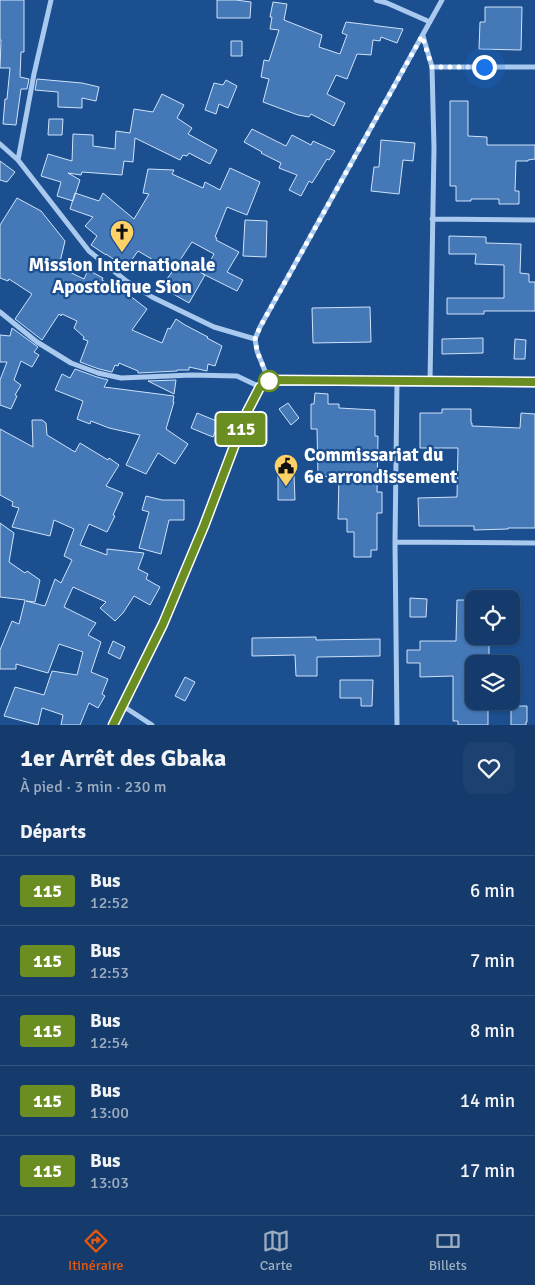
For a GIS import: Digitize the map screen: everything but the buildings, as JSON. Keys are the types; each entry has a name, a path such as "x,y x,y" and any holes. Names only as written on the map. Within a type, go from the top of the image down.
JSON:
{"street":[{"path":"18,160 34,74 51,0"},
{"path":"376,0 430,22"},
{"path":"269,380 257,351 255,339 260,327 442,0"},
{"path":"422,36 432,67 434,148 430,382"},
{"path":"432,67 535,68"},
{"path":"0,144 18,160 89,251 125,280 159,301 214,327 255,339"},
{"path":"432,219 535,220"},
{"path":"0,312 37,342 71,363 98,373 121,378 192,375 237,376 260,387"},
{"path":"113,725 163,624 204,526 247,412 260,387 269,380 535,382"},
{"path":"397,382 395,542 397,725"},
{"path":"395,542 535,543"},
{"path":"123,706 152,725"}],"bus line":[{"name":"115","path":"113,725 163,624 204,526 247,412 260,387 269,380 535,382"}],"place":[{"name":"Mission Internationale Apostolique Sion","path":"122,253"},
{"name":"Commissariat du 6e arrondissement","path":"286,487"}],"route":[{"path":"269,381 257,351 255,339 260,327 422,36 432,67 484,67"}]}
